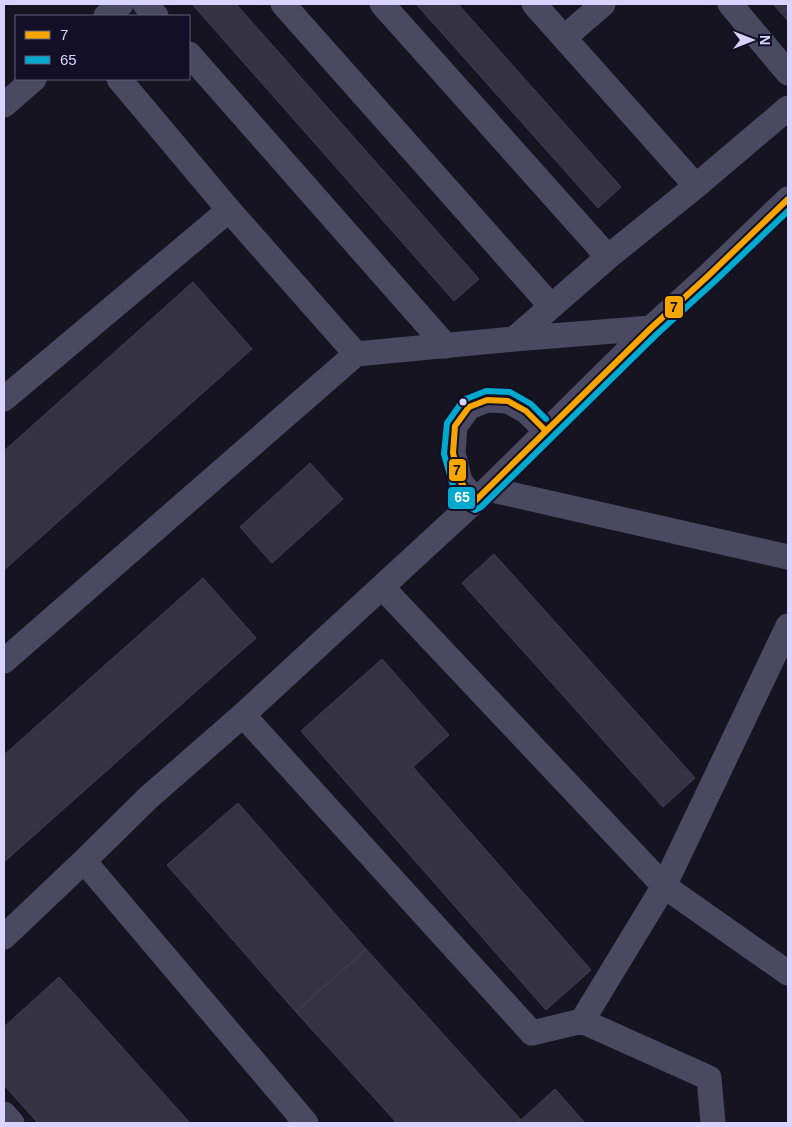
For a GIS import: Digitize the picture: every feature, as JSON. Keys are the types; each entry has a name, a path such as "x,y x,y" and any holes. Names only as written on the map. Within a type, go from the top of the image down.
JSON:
{"lane":[{"path":"107,15 121,4"},
{"path":"145,4 155,15"},
{"path":"283,4 551,306"},
{"path":"382,4 608,257"},
{"path":"534,4 696,186"},
{"path":"565,37 603,4"},
{"path":"730,4 788,73"},
{"path":"190,55 446,346"},
{"path":"4,105 33,80"},
{"path":"120,80 229,210 356,354"},
{"path":"514,339 608,257 788,108"},
{"path":"4,937 149,797 243,715 482,495 651,328 788,199"},
{"path":"4,399 229,210"},
{"path":"4,661 356,354 651,328"},
{"path":"546,431 526,412 508,401 487,400 468,407 455,426 453,453 460,481 482,495 788,557"},
{"path":"382,587 664,886 788,973"},
{"path":"582,1021 664,886 788,626"},
{"path":"243,715 532,1033 582,1021 709,1078 713,1123"},
{"path":"84,861 306,1123"},
{"path":"4,1114 12,1123"}],"building":[{"path":"192,4 236,4 479,279 454,301"},
{"path":"416,4 458,4 621,187 598,208"},
{"path":"773,4 788,4 788,6 781,13"},
{"path":"788,6 788,21 781,13"},
{"path":"193,282 252,349 4,570 4,451"},
{"path":"310,463 343,499 272,563 240,527"},
{"path":"494,554 695,778 663,807 462,583"},
{"path":"203,578 256,638 4,862 4,755"},
{"path":"382,659 449,735 413,767 591,970 546,1010 301,731"},
{"path":"238,803 366,949 296,1012 167,865"},
{"path":"366,949 521,1120 517,1123 397,1123 296,1012"},
{"path":"59,977 190,1123 38,1123 4,1085 4,1027"},
{"path":"555,1089 585,1123 517,1123 521,1120"}],"transit line":[{"name":"7","path":"546,431 526,411 508,401 487,400 469,407 455,426 453,453 460,481 475,501 651,328 788,199"},
{"name":"65","path":"546,419 531,404 510,392 486,391 462,402 447,423 444,454 453,486 469,507 475,510 481,507 657,334 788,211"}]}
